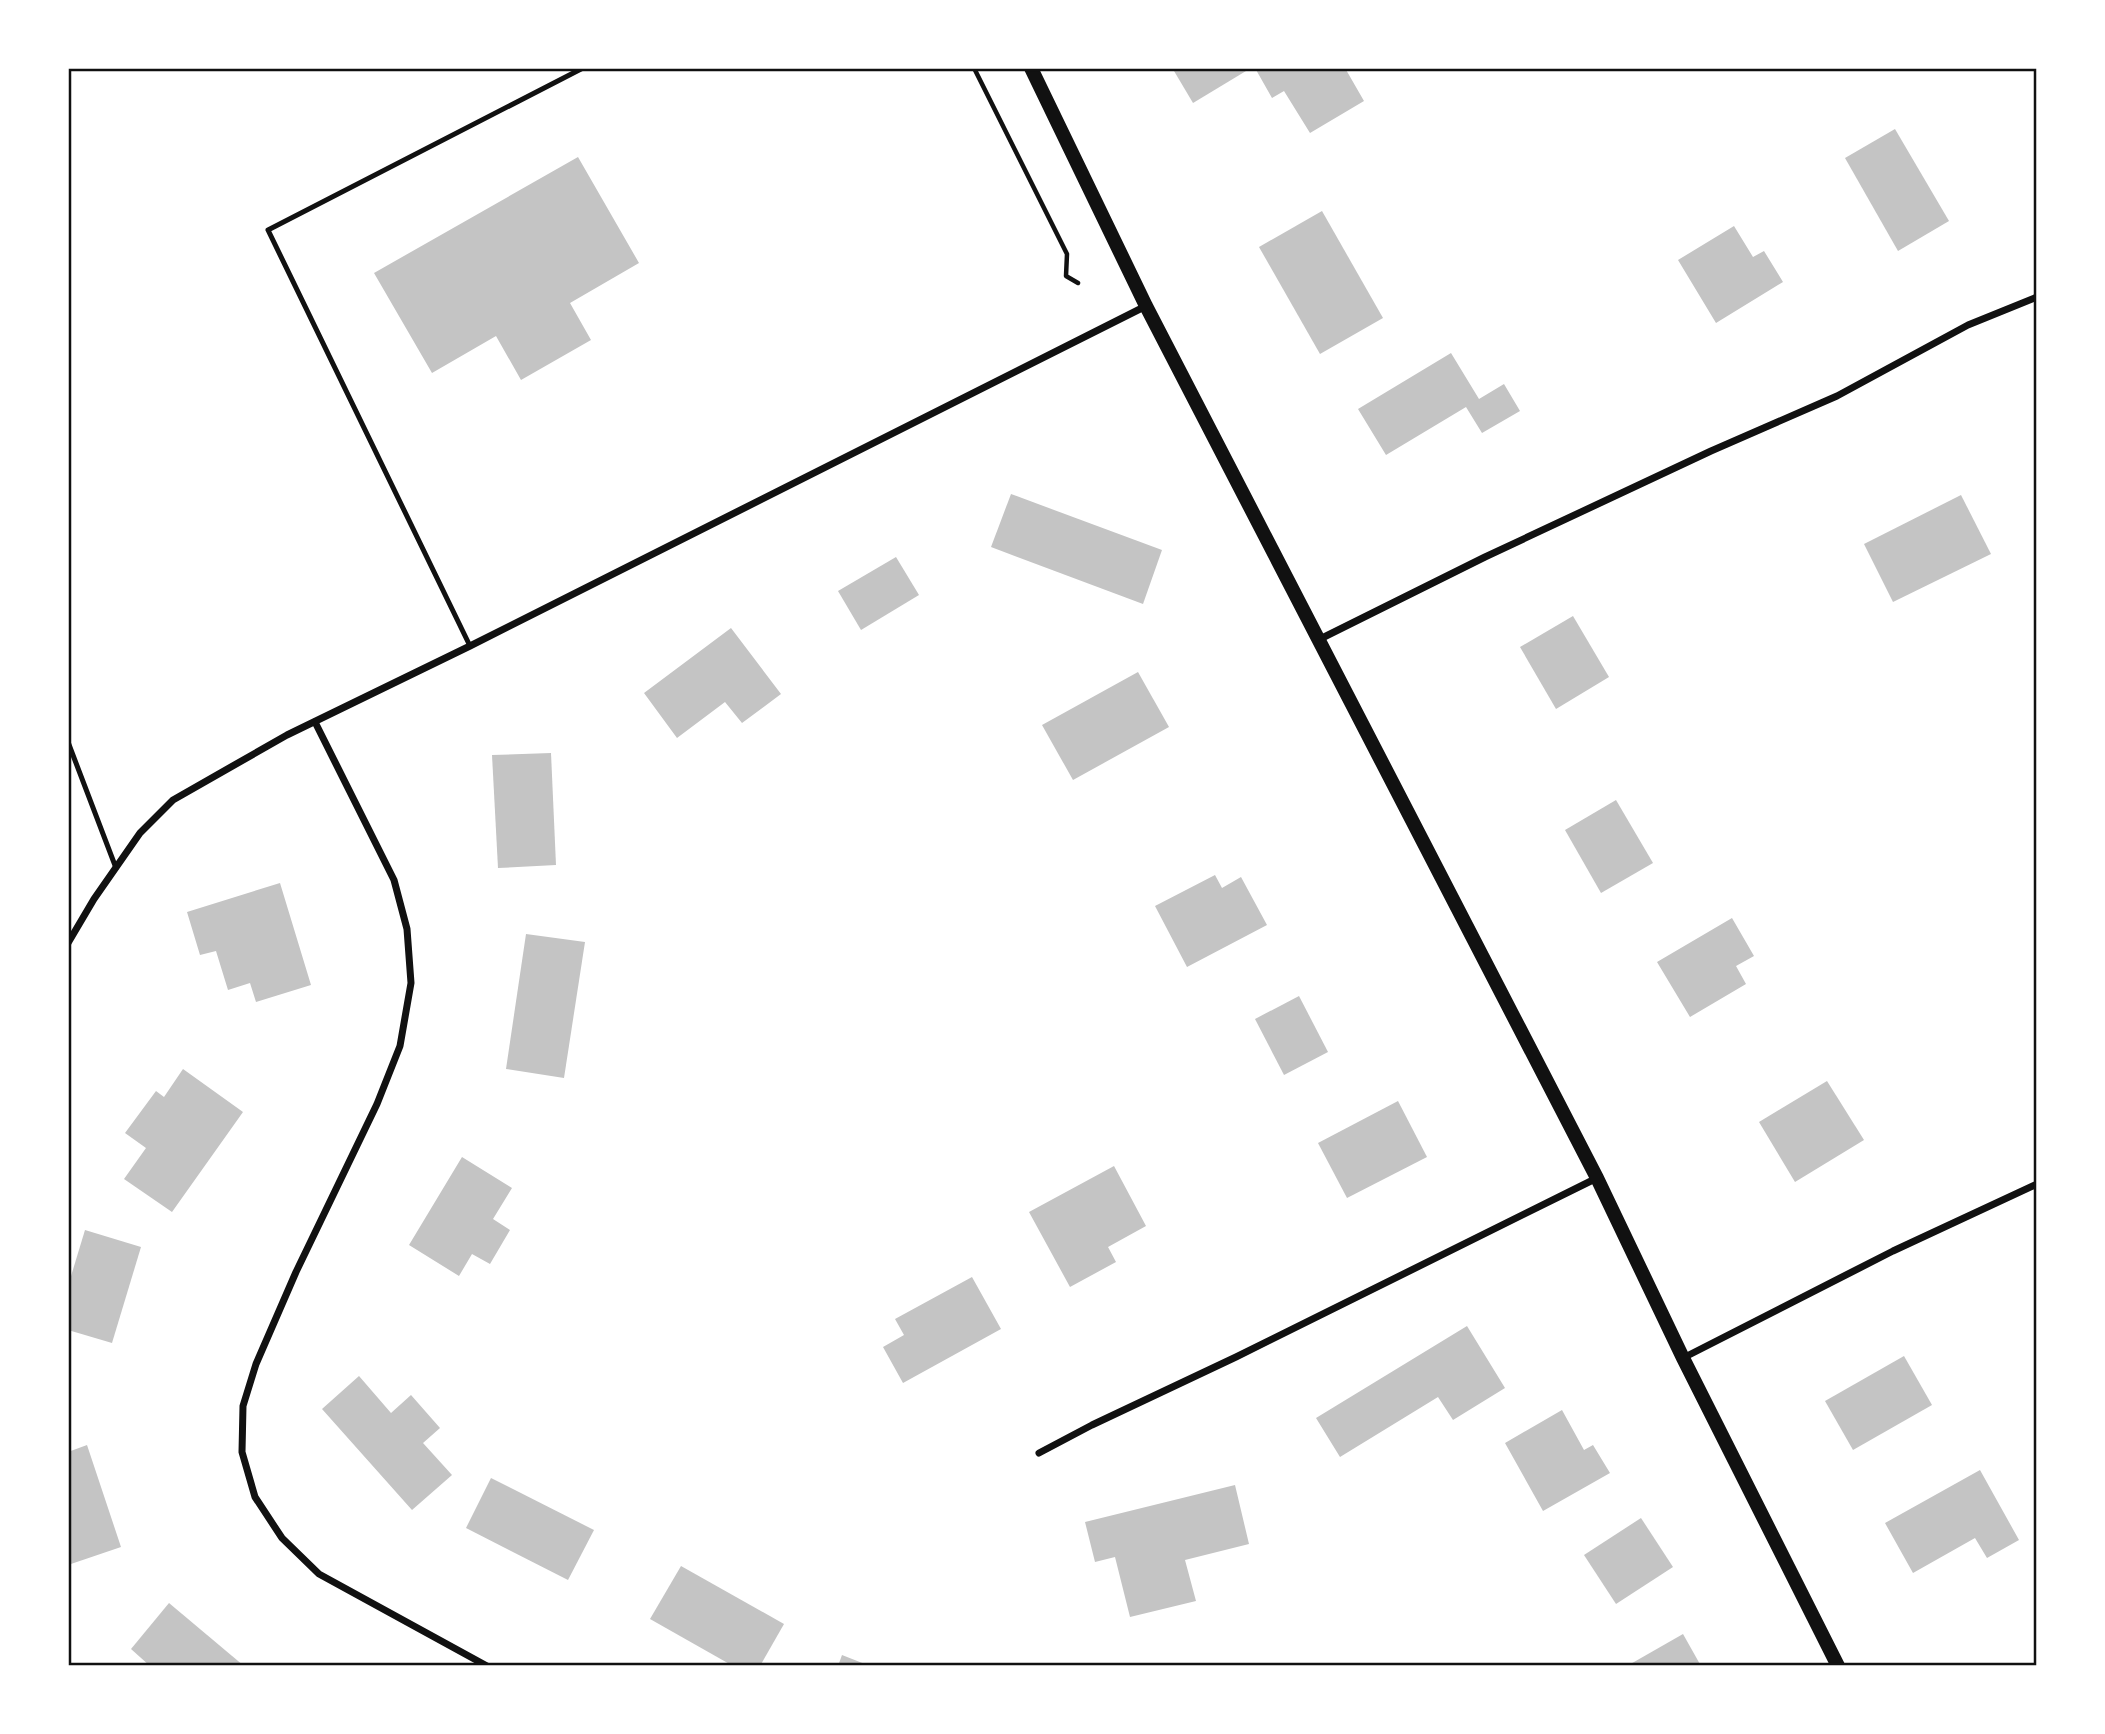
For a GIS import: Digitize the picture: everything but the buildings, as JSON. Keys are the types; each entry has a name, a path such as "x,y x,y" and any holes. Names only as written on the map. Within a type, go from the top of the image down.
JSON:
{"main road":[{"path":"1031,68 1146,306 1597,1178 1683,1358 1838,1666"}],"street":[{"path":"1318,640 1485,557 1837,396 1968,325 2037,297"},
{"path":"68,943 140,833 173,800 287,735 470,646 1146,306"},
{"path":"315,722 394,880 407,929 411,983 400,1046 377,1104 296,1272 256,1364 243,1406 242,1452 255,1497 282,1538 319,1574 487,1666"},
{"path":"1039,1453 1091,1425 1236,1357 1597,1178"},
{"path":"1683,1358 1893,1251 2037,1184"}],"lane":[{"path":"470,646 268,230 583,68"},
{"path":"68,742 116,868"}],"path":[{"path":"974,68 1066,254 1066,276 1078,284"}]}
